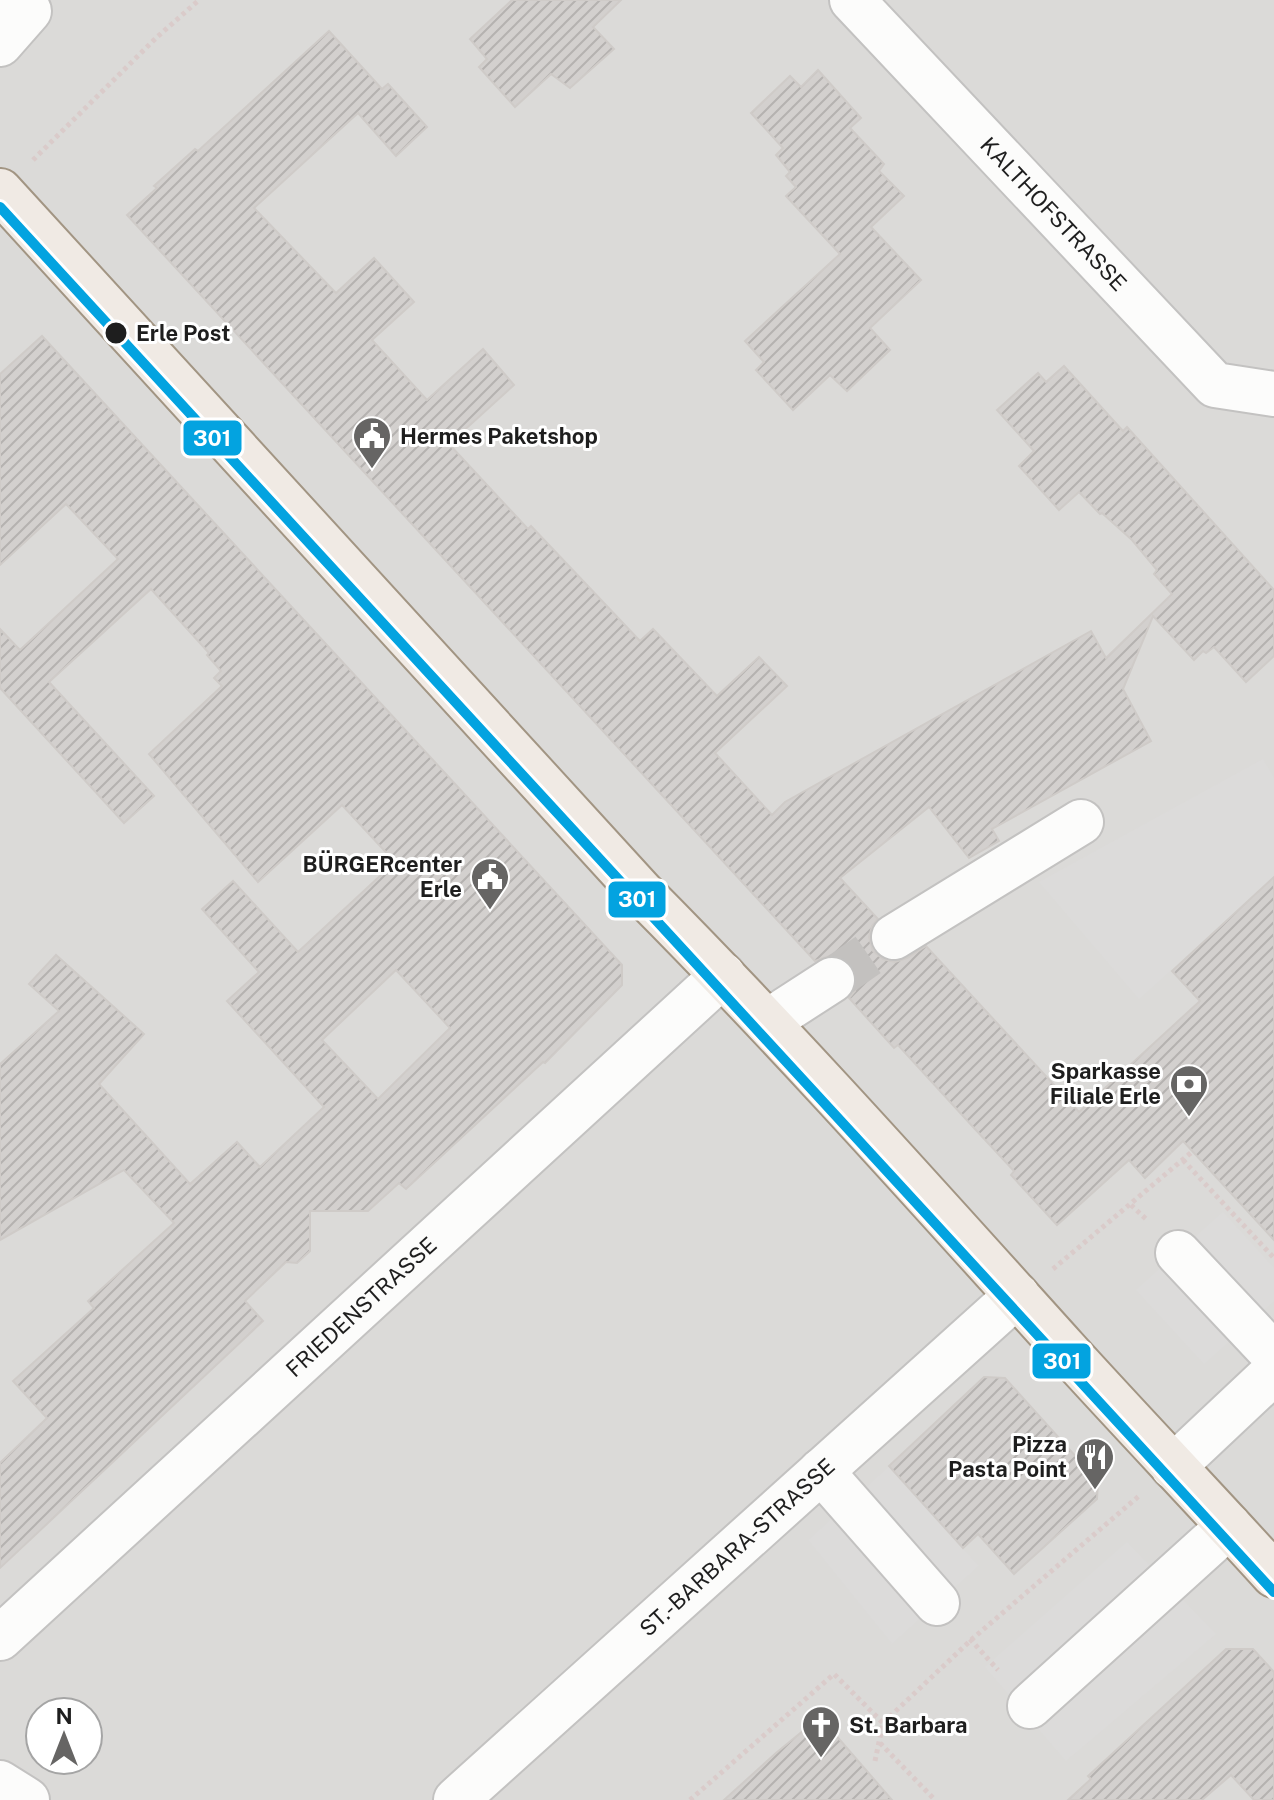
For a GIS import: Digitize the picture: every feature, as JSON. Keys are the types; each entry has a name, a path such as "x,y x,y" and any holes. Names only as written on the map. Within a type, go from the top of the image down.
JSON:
{"main road":[{"path":"15,177 631,882 767,1022 1274,1575"}],"street":[{"path":"0,44 29,11 19,0"},
{"name":"KALTHOFSTRASSE","path":"852,0 1215,385 1274,394"},
{"path":"894,937 1081,822"},
{"name":"FRIEDENSTRASSE","path":"0,1638 723,975"},
{"path":"767,1022 832,980"},
{"path":"1178,1253 1274,1355"},
{"name":"ST.-BARBARA-STRASSE","path":"456,1800 1017,1295"},
{"path":"1173,1467 1274,1372"},
{"path":"821,1471 937,1603"},
{"path":"1030,1706 1229,1526"},
{"path":"0,1783 27,1800"}],"path":[{"path":"15,177 156,38 199,0"},
{"path":"1017,1295 1029,1290 1193,1151"},
{"path":"1183,1160 1274,1258"},
{"path":"875,1761 883,1723 971,1640 1173,1467"},
{"path":"937,1603 1030,1706"},
{"path":"690,1800 834,1674 883,1723"},
{"path":"879,1742 935,1800"}],"shaded area":[{"path":"0,0 1274,0 1274,1800 0,1800"},
{"path":"1263,759 1274,778 1274,877 1139,999 1039,882"},
{"path":"1223,1212 1274,1268 1274,1301 1204,1364 1136,1290"},
{"path":"889,1466 979,1566 892,1644 808,1540"},
{"path":"1127,1542 1216,1634 1066,1761 985,1667"}],"building":[{"path":"512,0 621,0 593,27 614,49 570,88 551,74 515,107 479,67 487,59 470,39"},
{"path":"329,31 382,89 388,84 427,127 396,156 358,113 254,208 336,293 374,258 414,302 372,340 427,400 483,349 514,385 449,444 528,529 531,526 640,641 653,629 717,696 759,657 787,686 715,753 772,815 785,802 1091,631 1106,658 1172,594 1154,574 1157,570 1132,540 1079,492 1059,510 1019,466 1034,451 997,410 1038,373 1046,382 1064,366 1123,431 1127,427 1274,590 1274,656 1246,682 1214,647 1206,653 1203,651 1194,660 1153,616 1123,689 1151,741 992,829 999,841 969,858 929,807 840,878 878,919 869,937 873,951 883,959 895,962 926,946 1079,1112 1200,1001 1172,971 1274,877 1274,1240 1183,1141 1145,1178 1129,1160 1057,1225 1011,1175 1014,1171 898,1045 894,1048 849,998 855,991 857,980 852,966 843,957 832,955 815,961 127,215 157,188 154,186 195,149 198,151"},
{"path":"818,70 861,118 850,128 884,164 879,171 904,196 871,227 921,280 870,328 890,350 847,391 830,375 793,410 756,370 764,362 745,341 840,254 786,196 796,187 786,176 790,172 776,155 783,148 751,113 790,76 801,87"},
{"path":"42,336 622,965 622,985 545,1063 406,1189 399,1183 368,1211 310,1211 310,1251 297,1263 286,1262 245,1301 263,1321 0,1568 0,1463 47,1418 13,1381 94,1308 88,1301 174,1223 124,1170 0,1240 0,1064 59,1011 29,984 56,955 144,1034 99,1084 190,1184 237,1142 260,1167 324,1107 227,1001 259,972 202,909 233,881 298,952 395,862 342,805 258,882 149,754 222,686 214,678 221,671 207,655 209,653 151,589 49,682 154,796 124,823 0,688 0,629 20,650 118,559 66,504 0,565 0,374","holes":["396,970 450,1028 378,1099 322,1040"]},
{"path":"984,1377 1005,1378 1098,1481 1097,1499 1014,1574 978,1534 963,1548 889,1466"},
{"path":"1226,1649 1253,1649 1274,1672 1274,1800 1254,1800 1231,1775 1202,1800 1068,1800 1091,1779 1088,1776"},
{"name":"St. Barbara","path":"820,1717 892,1800 724,1800 776,1753"}],"tunnel":[{"path":"832,980 894,937"}],"transit line":[{"name":"301","path":"0,207 1274,1592"}],"place":[{"name":"Erle Post","path":"116,333"},
{"name":"Hermes Paketshop","path":"372,470"},
{"name":"BÜRGERcenter Erle","path":"490,911"},
{"name":"Sparkasse Filiale Erle","path":"1189,1118"},
{"name":"Pizza Pasta Point","path":"1095,1491"},
{"name":"St. Barbara","path":"821,1759"}]}
